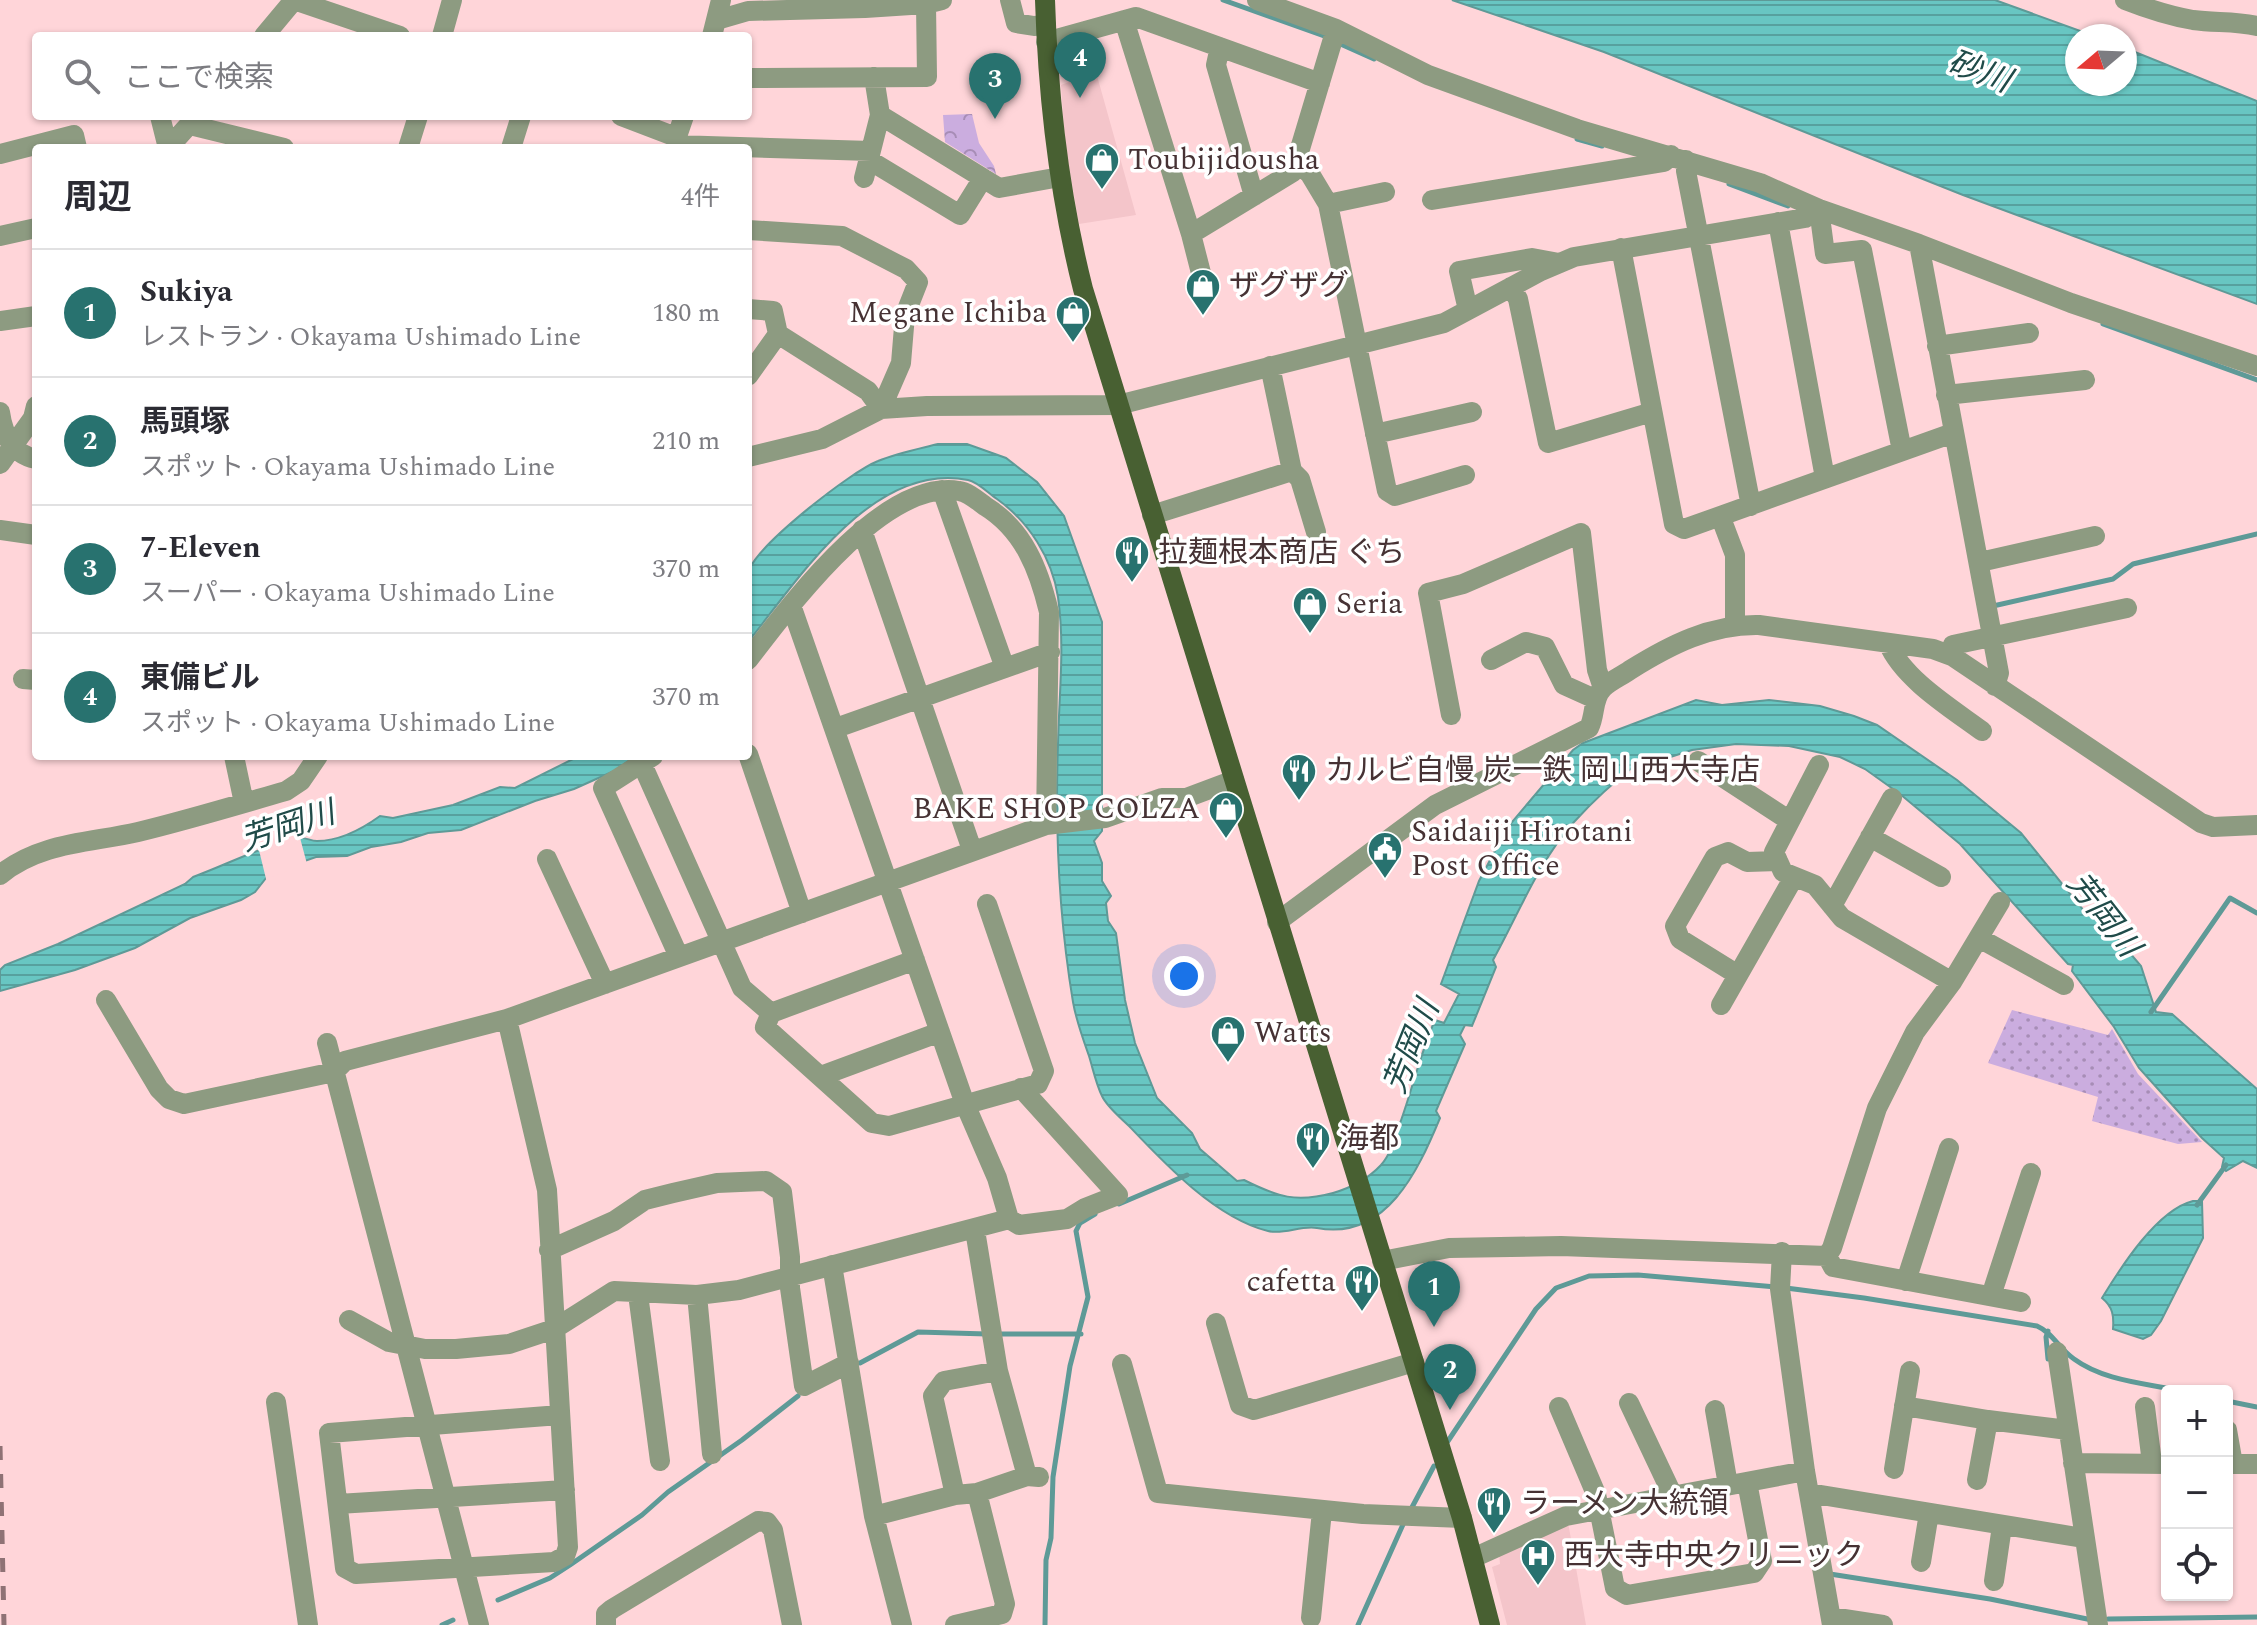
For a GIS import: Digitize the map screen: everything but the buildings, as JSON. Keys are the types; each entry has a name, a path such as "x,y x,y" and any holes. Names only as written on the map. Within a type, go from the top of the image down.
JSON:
{"main road":[{"path":"1045,0 1060,177 1083,289 1462,1518 1490,1625"}],"street":[{"path":"267,32 294,0 388,32"},
{"path":"443,32 452,0"},
{"path":"1010,0 1016,23 1034,26 1046,34 1136,17 1320,83"},
{"path":"1257,0 1334,37 1428,75 1577,129 1760,183 1819,209 2071,303 2257,366"},
{"path":"2125,0 2157,13 2196,20 2230,20 2257,26"},
{"path":"717,19 748,11 934,2 927,77 752,78"},
{"path":"1124,20 1201,273"},
{"path":"1191,234 1293,172 1334,37"},
{"path":"1220,47 1216,65 1254,196"},
{"path":"868,163 880,115 874,77"},
{"path":"880,115 999,188 1060,177"},
{"path":"161,120 167,144"},
{"path":"409,144 417,120"},
{"path":"512,144 520,120"},
{"path":"629,120 674,143 683,120"},
{"path":"172,144 193,121 271,144"},
{"path":"39,144 74,135 76,144"},
{"path":"0,154 32,146"},
{"path":"752,151 868,163 960,215 983,178"},
{"path":"1432,200 1664,162 1678,157"},
{"path":"1678,157 1686,171 1700,236 1751,506"},
{"path":"1296,162 1310,174 1328,204 1387,491 1395,496 1465,475"},
{"path":"1328,204 1385,192"},
{"path":"752,456 822,439 881,409 1118,405 1444,323 1559,263 1621,248 1805,218 1819,209"},
{"path":"1819,209 1825,254 1862,250 1902,451"},
{"path":"1778,222 1825,478"},
{"path":"0,236 32,229"},
{"path":"752,230 842,236 906,269 918,282 905,315 901,363 881,409"},
{"path":"1919,244 1946,395 1948,435 1980,562 1987,638 1997,681"},
{"path":"1621,248 1674,524 1684,529 1721,518 1948,435"},
{"path":"1468,310 1459,271 1532,258 1559,263"},
{"path":"1511,287 1518,299 1548,443 1652,412"},
{"path":"752,309 773,311 778,334 868,391 881,409"},
{"path":"0,321 32,317"},
{"path":"1937,346 2029,333"},
{"path":"752,370 778,334"},
{"path":"1270,366 1292,471 1300,479 1316,532"},
{"path":"1946,395 2085,380"},
{"path":"0,412 6,456"},
{"path":"1375,434 1472,412"},
{"path":"6,456 32,419"},
{"path":"6,456 32,459"},
{"path":"1152,515 1292,471"},
{"path":"942,490 1005,668"},
{"path":"752,655 791,605 862,530 883,513 942,490 962,491 1010,525 1023,543 1042,583 1049,612 1050,824"},
{"path":"1721,518 1735,555 1735,625"},
{"path":"0,530 32,534"},
{"path":"862,530 972,850"},
{"path":"1277,922 1435,805 1589,728 1596,714 1599,694 1581,533 1463,584 1428,593 1451,715"},
{"path":"1980,562 2095,536"},
{"path":"791,605 965,1104 997,1178 1009,1219 1019,1225 1067,1219 1118,1195 1021,1088"},
{"path":"1952,656 1953,645 2127,608"},
{"path":"1599,694 1644,661 1694,636 1735,625 1759,625 1933,649 1997,681 2201,823 2213,827 2257,825"},
{"path":"1491,660 1526,642 1545,647 1564,685 1599,694"},
{"path":"1888,643 1894,658 1932,695 1982,731"},
{"path":"836,728 1050,652"},
{"path":"235,760 244,803"},
{"path":"0,875 12,865 47,849 114,838 286,791 301,781 315,760"},
{"path":"679,957 603,788 648,760 742,988 771,1013"},
{"path":"750,760 802,913"},
{"path":"1698,761 1790,821"},
{"path":"1819,765 1774,852 1783,872 1815,885 1842,918 1952,982"},
{"path":"106,1000 159,1089 176,1103 184,1104 340,1066 507,1019 1050,824 1105,818 1162,798 1186,798 1234,780"},
{"path":"1832,906 1892,798"},
{"path":"1870,837 1941,877"},
{"path":"1738,975 1680,939 1675,926 1715,857 1728,852 1747,862 1778,861"},
{"path":"547,859 605,984"},
{"path":"1721,1005 1794,877"},
{"path":"1827,1256 1877,1108 1915,1032 1952,982 2000,902"},
{"path":"915,960 771,1013 765,1027 872,1123 889,1126 1038,1084 1044,1071 987,904"},
{"path":"1979,938 2064,985"},
{"path":"507,1019 547,1190 568,1547 565,1556 554,1562 356,1574 345,1568 329,1433 560,1415"},
{"path":"821,1076 940,1032"},
{"path":"327,1043 340,1066 476,1624"},
{"path":"1906,1281 1949,1148"},
{"path":"1991,1296 2031,1173"},
{"path":"549,1250 614,1221 645,1200 717,1183 766,1181 782,1192 804,1386 849,1363"},
{"path":"349,1320 374,1336 425,1349 509,1344 554,1329 614,1291 697,1295 739,1290 1009,1219"},
{"path":"874,1516 955,1495 977,1493 1033,1476 998,1371 975,1230"},
{"path":"1382,1261 1449,1248 1561,1246 1827,1256"},
{"path":"1782,1252 1780,1288 1805,1471 1813,1493 1834,1619 1883,1625"},
{"path":"1827,1256 1833,1267 2021,1302"},
{"path":"832,1265 874,1516 902,1625"},
{"path":"638,1294 660,1461"},
{"path":"697,1295 712,1454"},
{"path":"1216,1323 1240,1405 1254,1410 1414,1362"},
{"path":"2057,1352 2098,1625"},
{"path":"1122,1364 1158,1493 1322,1511 1462,1518"},
{"path":"955,1495 933,1396 944,1381 998,1371"},
{"path":"1894,1469 1910,1371"},
{"path":"276,1402 308,1625"},
{"path":"1629,1403 1673,1496"},
{"path":"1904,1406 2068,1430"},
{"path":"1559,1407 1600,1509 1615,1588 1627,1595 1754,1573 1762,1561 1715,1410"},
{"path":"2073,1463 2160,1464 2145,1407"},
{"path":"1977,1480 1988,1420"},
{"path":"2233,1464 2257,1464"},
{"path":"1473,1558 1566,1516 1805,1471"},
{"path":"338,1504 565,1490"},
{"path":"955,1625 1002,1614 1005,1604 977,1493"},
{"path":"1813,1493 2083,1538"},
{"path":"1311,1618 1322,1511"},
{"path":"1921,1562 1929,1513"},
{"path":"606,1625 606,1614 612,1609 758,1521 767,1522 773,1530 792,1625"},
{"path":"1994,1581 2002,1526"}],"shaded area":[{"path":"1096,72 1136,215 1079,224 1065,143 1061,85"},
{"name":"西大寺中央クリニック","path":"1568,1522 1586,1625 1507,1625 1492,1567 1500,1564 1499,1553"}],"green space":[{"path":"972,114 979,143 996,174 945,142 943,115"},
{"path":"2012,1010 2108,1035 2112,1029 2138,1074 2202,1142 2178,1144 2092,1121 2098,1097 1988,1063"}],"water":[{"name":"砂川","path":"1452,0 1995,0 2065,25 2065,96 2137,96 2137,53 2257,101 2257,304 1963,195 1604,52"},
{"path":"938,444 967,444 1006,458 1037,482 1064,516 1102,622 1102,831 1094,841 1102,863 1102,881 1111,896 1106,903 1108,921 1116,933 1125,1000 1135,1043 1157,1098 1192,1133 1200,1149 1237,1181 1244,1180 1287,1197 1308,1198 1352,1186 1381,1165 1394,1141 1435,1020 1444,1023 1459,994 1441,984 1479,881 1507,828 1573,750 1583,743 1696,700 1722,705 1769,700 1820,706 1877,725 1957,780 2021,833 2084,911 2094,911 2141,966 2156,1012 2172,1014 2257,1089 2257,1168 2243,1161 2226,1171 2222,1167 2224,1158 2139,1068 2114,1027 2072,971 2073,965 2068,964 1960,844 1900,794 1865,769 1840,757 1789,746 1736,744 1692,750 1652,763 1638,763 1597,798 1562,837 1540,870 1493,960 1496,967 1472,1026 1465,1025 1460,1035 1465,1044 1436,1111 1440,1118 1421,1159 1410,1180 1380,1213 1362,1224 1341,1229 1311,1227 1280,1232 1268,1231 1230,1215 1176,1173 1107,1104 1098,1087 1078,1023 1068,970 1059,874 1060,615 1050,568 1029,530 1009,508 972,481 933,479 901,489 870,507 841,531 815,558 752,637 752,565 758,556 808,509 848,479 893,456"},
{"path":"571,760 630,760 574,789 461,830 428,833 347,856 316,857 270,873 255,892 241,900 190,918 135,948 75,970 0,991 0,970 5,965 58,944 185,884 193,877 245,856 299,838 317,841 343,837 380,816 393,818 453,805 500,787 515,788"},
{"path":"2202,1201 2203,1238 2161,1321 2151,1335 2143,1339 2113,1329 2112,1312 2102,1298 2110,1285 2153,1227 2180,1206"}],"pier":[{"path":"299,834 307,864 272,877 267,883 258,846"}],"waterway":[{"path":"1223,0 1327,37"},
{"path":"1336,42 1374,59"},
{"path":"1577,139 1602,146"},
{"path":"1729,184 1788,206"},
{"path":"2103,324 2257,380"},
{"path":"1993,606 2113,579 2133,564 2257,534"},
{"path":"2151,1012 2230,898 2257,913"},
{"path":"2197,1205 2226,1165"},
{"path":"1119,1204 1187,1175"},
{"path":"1045,1625 1046,1560 1051,1538 1053,1477 1070,1366 1088,1297 1076,1231 1080,1223 1095,1214"},
{"path":"1448,1441 1536,1309 1556,1288 1589,1276 1638,1275 1776,1287"},
{"path":"1786,1288 2037,1326 2074,1359 2098,1372 2161,1387"},
{"path":"2048,1331 2048,1359"},
{"path":"860,1363 918,1332 987,1334"},
{"path":"997,1334 1081,1334"},
{"path":"498,1600 550,1578 570,1565 642,1515 668,1492 798,1396"},
{"path":"2233,1402 2257,1407"},
{"path":"1410,1511 1434,1466"},
{"path":"1358,1625 1405,1520"},
{"path":"1830,1574 1990,1599 2092,1620"},
{"path":"2108,1619 2257,1617"},
{"path":"442,1625 453,1620"}],"railway":[{"path":"0,1446 4,1625"}],"place":[{"name":"東備ビル","path":"1080,98"},
{"name":"7-Eleven","path":"995,119"},
{"name":"Toubijidousha","path":"1102,191"},
{"name":"ザグザグ","path":"1203,317"},
{"name":"Megane Ichiba","path":"1073,344"},
{"name":"拉麺根本商店 ぐち","path":"1132,584"},
{"name":"Seria","path":"1310,635"},
{"name":"カルビ自慢 炭一鉄 岡山西大寺店","path":"1299,802"},
{"name":"BAKE SHOP COLZA","path":"1226,840"},
{"name":"Saidaiji Hirotani Post Office","path":"1385,880"},
{"name":"Watts","path":"1228,1064"},
{"name":"海都","path":"1313,1170"},
{"name":"cafetta","path":"1362,1313"},
{"name":"Sukiya","path":"1434,1327"},
{"name":"馬頭塚","path":"1450,1410"},
{"name":"ラーメン大統領","path":"1494,1535"},
{"name":"西大寺中央クリニック","path":"1538,1587"}],"water label":[{"name":"芳岡川","path":"288,827"},
{"name":"芳岡川","path":"2103,915"},
{"name":"芳岡川","path":"1412,1047"}]}
